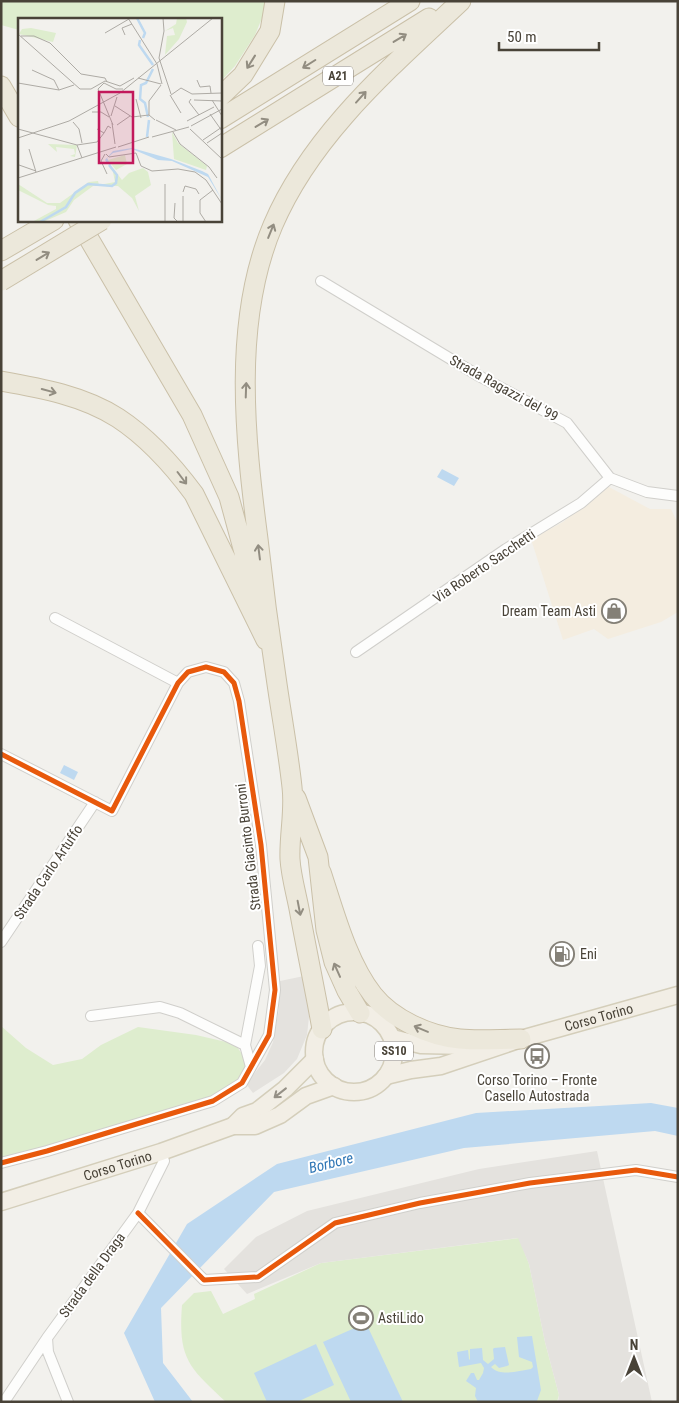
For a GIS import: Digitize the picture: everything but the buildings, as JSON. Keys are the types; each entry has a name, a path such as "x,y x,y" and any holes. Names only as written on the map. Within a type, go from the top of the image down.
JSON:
{"highway":[{"path":"221,96 243,75 270,31 275,1"},
{"name":"A21","path":"221,118 410,1"},
{"name":"A21","path":"221,147 417,28 454,1"},
{"path":"322,1028 290,860 292,790 272,652 249,468 245,417 250,316 266,243 284,200 325,140 347,112 372,84 461,1"},
{"path":"1,86 18,115"},
{"path":"1,251 52,221"},
{"path":"79,221 192,415 204,439 229,497 272,652"},
{"path":"1,281 100,221"},
{"path":"1,380 52,391 108,412 138,433 171,466 194,494 272,652"},
{"path":"292,790 318,857 340,932 355,963 374,995 399,1017 423,1030 460,1039 521,1038"},
{"path":"321,872 326,930 334,962 347,991 360,1012"}],"main road":[{"name":"Corso Torino","path":"1,1202 161,1152 233,1126 255,1126 261,1124 280,1114 306,1096 334,1086 350,1091 367,1090 378,1084 386,1076 440,1066 521,1038 678,996"},
{"path":"334,1086 318,1070 315,1059 315,1046 322,1028 330,1021 339,1015 360,1012"},
{"name":"SS10","path":"360,1012 380,1021 392,1038 394,1051 392,1064 386,1076"},
{"name":"Corso Torino","path":"392,1038 421,1045 458,1046 521,1038"},
{"name":"Corso Torino","path":"233,1126 243,1116 256,1110 285,1090 315,1059"}],"street":[{"name":"Strada Ragazzi del '99","path":"321,281 479,376 567,423 610,478"},
{"path":"610,478 647,492 678,496"},
{"name":"Via Roberto Sacchetti","path":"356,652 506,549 581,503 610,478"},
{"path":"55,618 178,683"},
{"name":"Strada Giacinto Burroni","path":"1,754 112,810 178,683 188,672 206,667 224,672 234,683 239,701 261,845 275,990 269,1034 242,1083 213,1100 47,1152 1,1163"},
{"name":"Strada Carlo Artuffo","path":"1,942 95,802"},
{"path":"250,1067 245,1045 260,966 258,946"},
{"path":"91,1016 160,1007 180,1013 245,1045"},
{"name":"Strada della Draga","path":"4,1402 47,1338 138,1213 164,1162 161,1152"},
{"path":"138,1213 204,1280 258,1278 336,1223 420,1203 530,1183 636,1170 678,1177"},
{"path":"47,1338 48,1352 68,1402"}],"shaded area":[{"path":"607,486 650,509 671,509 678,524 678,612 661,622 608,639 594,629 563,640 531,539 563,522"},
{"path":"304,976 308,991 309,1017 307,1035 297,1059 284,1073 253,1093 246,1084 265,1060 273,1042 279,1009 280,981"},
{"path":"597,1151 652,1402 558,1402 559,1395 545,1342 529,1264 518,1238 321,1263 247,1294 224,1269 256,1237 307,1211 479,1169"}],"green space":[{"path":"1,1 269,1 255,35 235,66 221,81 221,18 18,18 18,30 1,25"},
{"path":"1,1026 26,1048 53,1065 82,1059 101,1045 138,1027 196,1035 235,1044 251,1067 242,1083 213,1101 1,1163"},
{"name":"AstiLido","path":"519,1238 529,1264 545,1342 559,1395 557,1402 226,1402 194,1370 184,1350 181,1323 182,1305 194,1293 211,1291 223,1314 255,1299 254,1294 321,1263"}],"water":[{"path":"442,469 459,478 454,486 437,477"},
{"path":"64,765 78,772 74,780 60,773"},
{"name":"Borbore","path":"651,1103 678,1108 678,1136 655,1131 464,1148 274,1192 161,1308 163,1363 193,1402 155,1402 124,1333 187,1224 277,1164 476,1113"},
{"path":"366,1323 403,1402 351,1402 323,1342"},
{"path":"532,1336 541,1390 537,1401 478,1402 475,1396 476,1388 466,1381 471,1373 474,1373 477,1380 479,1380 484,1368 481,1363 459,1367 457,1352 468,1350 470,1360 470,1349 482,1348 483,1360 488,1364 494,1359 494,1348 505,1347 509,1365 499,1368 495,1364 491,1367 505,1373 531,1369 533,1367 532,1362 519,1357 517,1337"},
{"path":"316,1344 334,1385 297,1402 267,1402 254,1373"}],"cycle path":[{"path":"1,754 112,811 178,683 188,672 206,667 224,672 234,683 239,701 261,845 275,990 269,1035 242,1083 213,1101 1,1163"},
{"path":"138,1213 204,1280 258,1277 335,1223 420,1203 530,1183 636,1170 678,1177"}],"place":[{"name":"Dream Team Asti","path":"614,611"},
{"name":"Eni","path":"562,954"},
{"name":"Corso Torino – Fronte Casello Autostrada","path":"537,1056"},
{"name":"AstiLido","path":"361,1318"}]}
